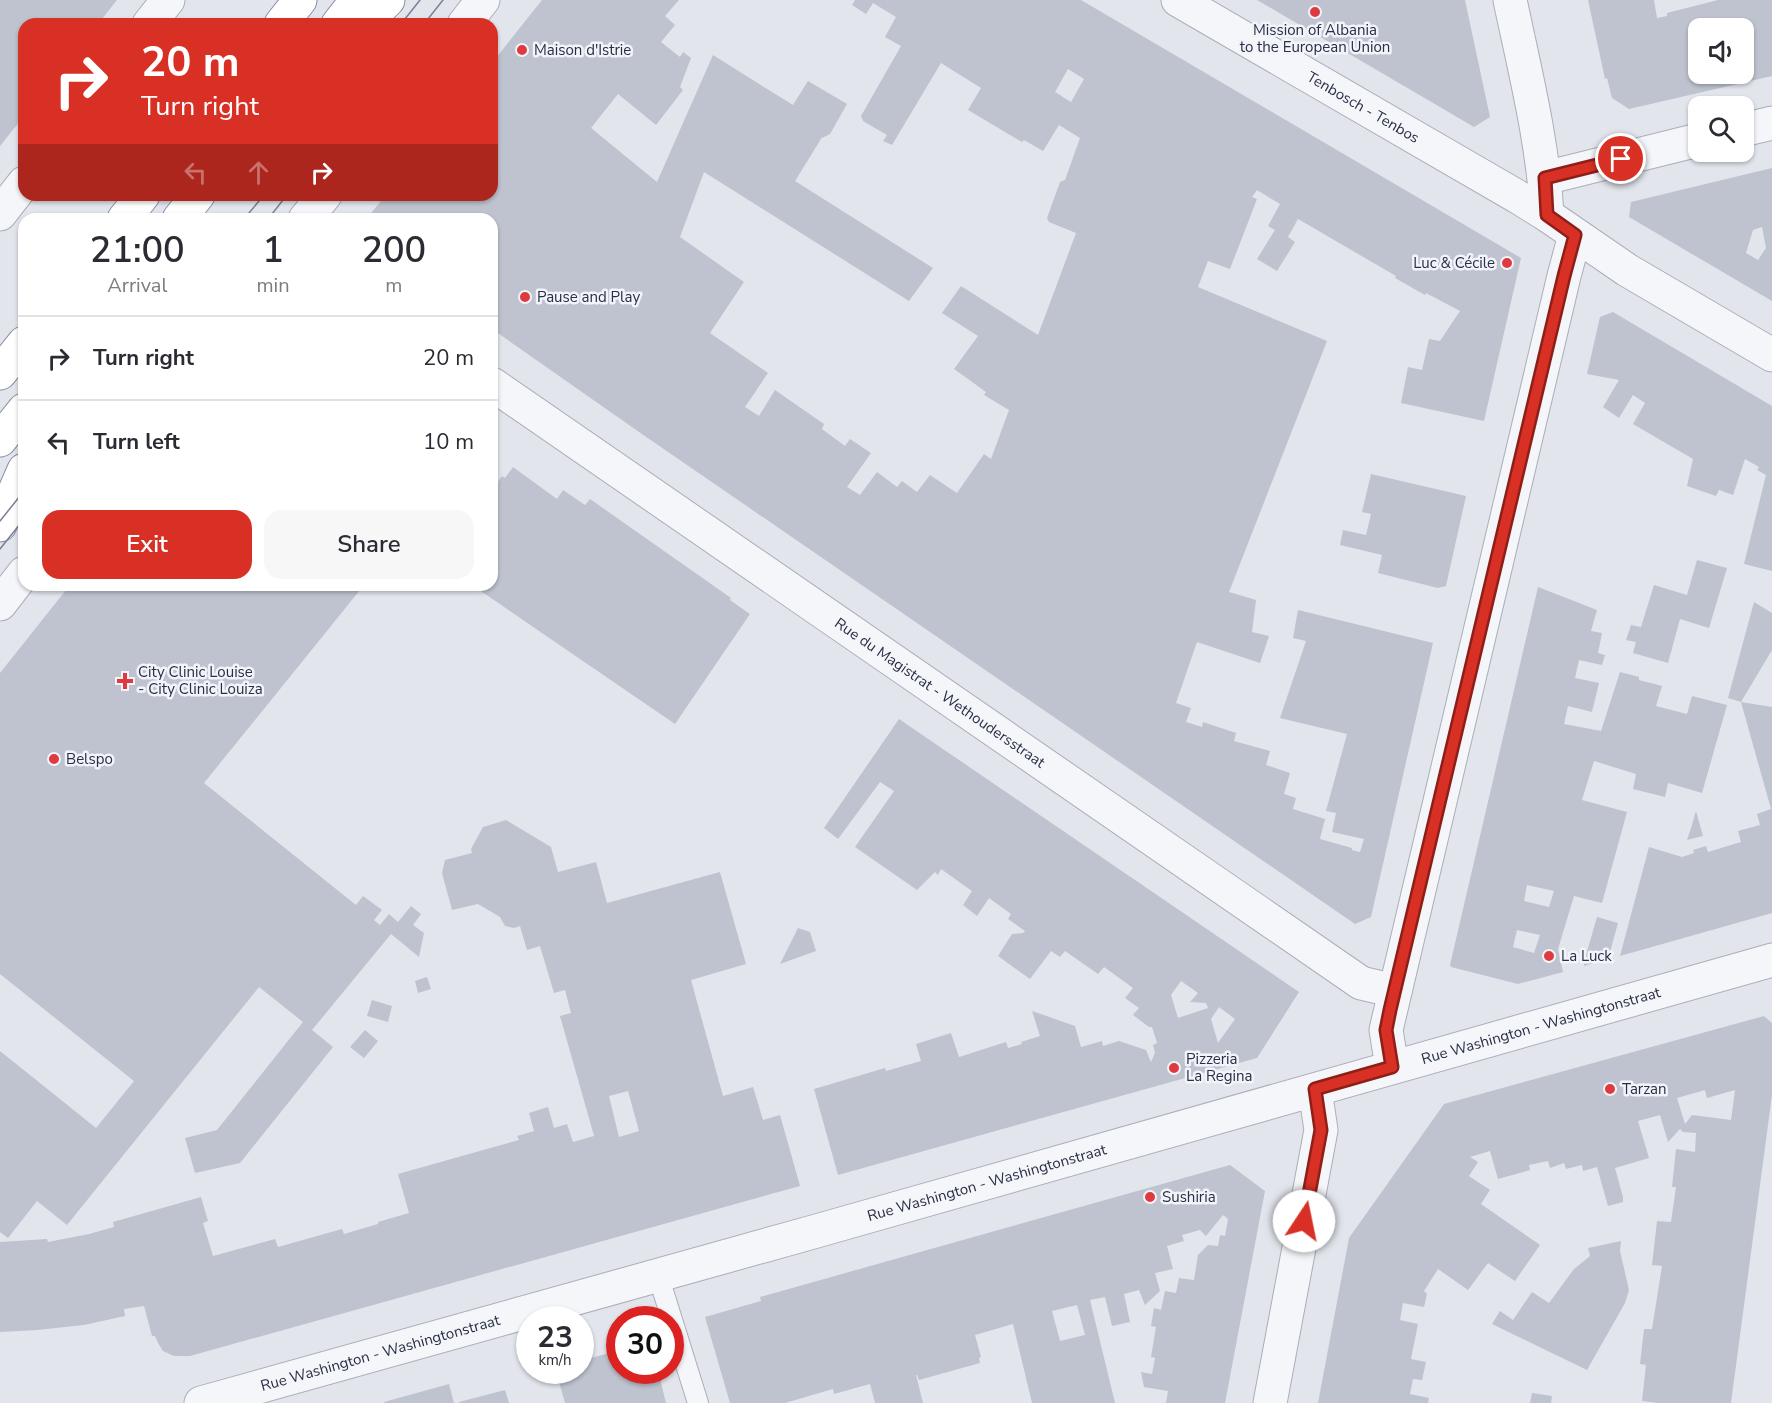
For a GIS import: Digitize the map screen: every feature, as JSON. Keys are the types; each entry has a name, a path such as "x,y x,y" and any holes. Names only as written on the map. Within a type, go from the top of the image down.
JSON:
{"highway":[{"path":"286,18 300,0"},
{"path":"343,18 357,0"},
{"path":"370,18 388,0"},
{"path":"129,213 138,201"},
{"path":"184,213 194,201"},
{"path":"0,345 18,329"},
{"path":"0,372 18,350"},
{"path":"0,440 18,418"},
{"path":"0,525 18,484"}],"street":[{"path":"154,18 168,0"},
{"path":"469,18 483,0"},
{"name":"Tenbosch - Tenbos","path":"1178,0 1547,215 1627,270 1772,355"},
{"path":"1510,0 1536,124 1545,178 1547,215"},
{"path":"1754,127 1772,123"},
{"path":"1545,178 1688,142"},
{"path":"0,214 18,191"},
{"path":"310,213 320,201"},
{"path":"1392,1067 1386,1030 1575,235"},
{"name":"Rue du Magistrat - Wethoudersstraat","path":"498,388 1361,983 1395,991"},
{"path":"0,604 18,581"},
{"name":"Rue Washington - Washingtonstraat","path":"201,1403 1772,960"},
{"path":"1270,1403 1321,1130 1315,1089"}],"lane":[{"path":"658,1275 698,1403"}],"building":[{"path":"0,0 117,0 103,18 18,18 18,124 0,146"},
{"path":"542,0 679,0 665,16 675,25 661,42 680,57 683,52 691,58 680,87 683,90 656,125 618,94 591,128 657,182 713,55 793,105 808,81 847,104 830,134 820,139 795,181 933,268 909,301 704,172 680,237 744,282 710,333 768,373 745,407 759,416 775,390 824,424 822,429 845,446 850,439 871,453 847,487 860,495 877,472 897,487 902,481 917,492 930,475 957,493 984,454 991,459 1009,410 984,395 986,392 954,369 978,336 942,313 961,286 1038,335 1076,233 1049,222 1047,218 1060,182 1065,180 1080,138 1059,125 1043,151 1024,140 1022,142 968,110 981,88 941,63 892,145 883,141 887,135 863,121 861,116 901,46 885,37 896,17 873,3 866,14 852,5 855,0 1081,0 1521,258 1484,421 1401,403 1408,367 1422,370 1429,339 1440,341 1460,311 1395,278 1396,276 1298,219 1288,237 1295,242 1277,271 1257,259 1275,230 1268,226 1280,204 1257,190 1252,197 1257,199 1230,269 1208,261 1198,287 1327,341 1229,592 1256,600 1252,632 1269,636 1260,663 1197,642 1176,703 1191,708 1186,722 1202,727 1203,722 1236,733 1234,741 1270,751 1266,765 1290,773 1284,794 1296,798 1293,809 1325,819 1320,839 1360,852 1364,839 1332,832 1336,813 1326,811 1347,734 1280,718 1306,641 1293,638 1298,610 1433,643 1371,917 1355,924 498,333 498,213 371,213 381,201 498,201 498,55","holes":["1068,69 1084,79 1071,102 1055,92"]},
{"path":"1257,0 1465,0 1490,117 1474,127"},
{"path":"1588,0 1654,0 1657,18 1667,16 1667,13 1718,0 1772,0 1772,76 1754,80 1754,18 1688,18 1688,84 1737,84 1629,109 1612,98 1607,78 1605,79"},
{"path":"1772,168 1772,301 1629,217 1631,202","holes":["1762,227 1766,248 1758,260 1746,253 1753,230"]},
{"path":"1613,312 1772,406 1772,571 1744,564 1766,475 1757,470 1759,467 1745,459 1733,495 1719,490 1716,496 1687,486 1693,459 1633,424 1645,403 1633,395 1619,418 1603,407 1619,380 1587,374 1600,317"},
{"path":"513,467 557,499 563,490 585,505 590,499 731,598 730,600 750,614 675,724 481,591 498,591 498,482 502,476 505,478"},
{"path":"1371,474 1466,496 1446,586 1438,588 1378,573 1382,555 1340,545 1343,530 1366,535 1371,514 1362,512"},
{"path":"1697,560 1727,568 1709,628 1680,619 1668,663 1633,653 1636,642 1626,640 1631,625 1641,627 1654,585 1687,595"},
{"path":"1538,587 1597,610 1591,631 1602,633 1598,653 1605,655 1602,665 1579,660 1575,678 1599,683 1592,712 1568,706 1564,724 1601,731 1620,672 1662,686 1656,706 1687,714 1692,696 1727,705 1702,793 1668,783 1665,797 1633,789 1636,774 1594,761 1582,800 1627,812 1602,903 1574,896 1558,949 1563,972 1518,984 1450,965","holes":["1527,885 1554,891 1549,907 1524,901","1517,930 1540,935 1534,953 1513,947"]},
{"path":"65,591 359,591 204,783 356,905 363,896 382,910 374,920 380,925 389,914 398,922 411,906 421,914 413,925 424,933 419,957 391,934 312,1030 333,1047 240,1163 195,1173 185,1138 217,1130 303,1022 259,987 67,1225 37,1201 8,1238 0,1232 0,1051 96,1128 134,1081 0,974 0,673"},
{"path":"1754,602 1772,613 1772,650 1741,702 1728,698"},
{"path":"1741,702 1772,707 1772,913 1620,956 1649,847 1682,857 1706,846 1708,852 1741,842 1738,831 1760,825 1757,814 1771,809"},
{"path":"899,719 1299,992 1257,1058 838,1175 814,1089 885,1068 886,1071 921,1061 916,1044 951,1033 959,1057 1006,1042 1008,1048 1040,1036 1032,1011 1075,1026 1081,1047 1102,1041 1103,1046 1119,1041 1146,1050 1151,1062 1155,1053 1153,1045 1157,1043 1152,1027 1133,1015 1139,1008 1125,998 1133,988 1104,967 1098,974 1065,951 1060,957 1051,951 1030,979 998,956 1012,934 1025,931 1008,919 1011,914 989,898 977,916 963,905 972,891 941,869 938,875 935,872 917,890 855,847 894,791 880,782 838,839 824,828","holes":["1181,981 1198,993 1190,1002 1206,1003 1208,1008 1178,1018 1171,995","1219,1007 1235,1019 1218,1043 1211,1019"]},
{"path":"1696,811 1703,836 1687,840 1691,828"},
{"path":"506,820 551,847 558,872 596,862 607,903 720,872 746,964 691,980 723,1096 753,1087 763,1120 780,1115 800,1186 190,1356 174,1356 163,1351 155,1336 152,1336 144,1306 124,1309 125,1316 84,1325 0,1332 0,1242 47,1239 48,1242 89,1234 114,1227 113,1222 201,1197 208,1221 203,1223 213,1256 275,1239 278,1247 342,1229 344,1234 409,1213 398,1174 519,1140 517,1136 534,1131 529,1113 548,1107 554,1128 567,1124 573,1142 594,1136 560,1016 571,1013 565,990 554,993 540,946 527,950 520,926 514,928 505,926 500,917 478,904 452,910 442,873 445,860 472,853 471,849 483,827","holes":["628,1091 639,1131 619,1137 609,1096"]},
{"path":"1597,917 1618,923 1608,959 1584,966 1584,962"},
{"path":"798,928 810,932 816,951 780,964"},
{"path":"427,977 431,989 418,993 415,981"},
{"path":"372,1000 392,1006 388,1022 367,1016"},
{"path":"1764,1016 1772,1023 1772,1095 1731,1403 1642,1401 1646,1365 1640,1364 1644,1329 1652,1329 1662,1266 1652,1265 1657,1221 1671,1222 1676,1187 1672,1187 1676,1149 1695,1152 1696,1133 1683,1132 1680,1129 1668,1142 1660,1115 1638,1121 1649,1158 1615,1168 1623,1202 1608,1206 1597,1167 1583,1171 1582,1165 1566,1169 1564,1163 1550,1168 1548,1161 1529,1165 1530,1170 1498,1179 1490,1151 1470,1157 1478,1162 1469,1176 1490,1190 1481,1204 1540,1245 1515,1281 1488,1263 1468,1290 1438,1269 1424,1291 1427,1294 1424,1307 1403,1303 1400,1320 1418,1324 1411,1359 1426,1362 1422,1380 1413,1379 1410,1394 1429,1398 1428,1403 1318,1403 1349,1238 1444,1104","holes":["1705,1090 1707,1098 1735,1090 1731,1120 1692,1115 1685,1124 1677,1098"]},
{"path":"365,1030 378,1041 364,1058 350,1047"},
{"path":"1230,1165 1265,1191 1225,1403 1166,1403 1168,1391 1144,1387 1141,1372 1152,1374 1155,1358 1151,1357 1156,1327 1151,1326 1154,1308 1161,1310 1165,1291 1176,1293 1179,1278 1194,1280 1198,1255 1208,1245 1218,1246 1220,1235 1225,1236 1228,1219 1223,1215 1206,1236 1200,1230 1182,1235 1184,1241 1167,1246 1173,1269 1155,1273 1160,1291 1145,1305 1139,1290 1124,1294 1130,1322 1112,1326 1105,1297 1090,1300 1115,1403 1032,1403 1013,1324 975,1335 981,1357 979,1358 980,1363 919,1380 916,1375 923,1403 875,1403 870,1384 834,1394 833,1389 785,1403 730,1403 705,1317 761,1301 760,1297","holes":["1077,1305 1085,1335 1060,1341 1052,1311"]},
{"path":"1621,1241 1620,1251 1629,1290 1625,1303 1587,1370 1492,1324 1500,1311 1513,1320 1532,1292 1549,1303 1574,1269 1590,1256 1588,1248"},
{"path":"606,1354 606,1384 661,1384 666,1403 565,1403 560,1384 594,1384 594,1357"},
{"path":"449,1384 454,1403 384,1403 384,1402"},
{"path":"505,1390 509,1403 459,1403 459,1402"},
{"path":"1532,1393 1552,1396 1551,1403 1530,1403"}],"tram line":[{"path":"406,18 420,0"},
{"path":"429,18 443,0"},
{"path":"249,213 259,201"},
{"path":"273,213 282,201"},
{"path":"0,521 18,498"},
{"path":"0,549 18,526"}],"place":[{"name":"Mission of Albania to the European Union","path":"1315,12"},
{"name":"Maison d'Istrie","path":"522,50"},
{"name":"Luc & Cécile","path":"1507,263"},
{"name":"Pause and Play","path":"525,297"},
{"name":"City Clinic Louise - City Clinic Louiza","path":"125,681"},
{"name":"Belspo","path":"54,759"},
{"name":"La Luck","path":"1549,956"},
{"name":"Pizzeria La Regina","path":"1174,1068"},
{"name":"Tarzan","path":"1610,1089"},
{"name":"Sushiria","path":"1150,1197"}],"route":[{"path":"1304,1221 1321,1130 1315,1089 1392,1067 1386,1030 1390,1010 1575,235 1547,215 1545,178 1621,159"}]}
